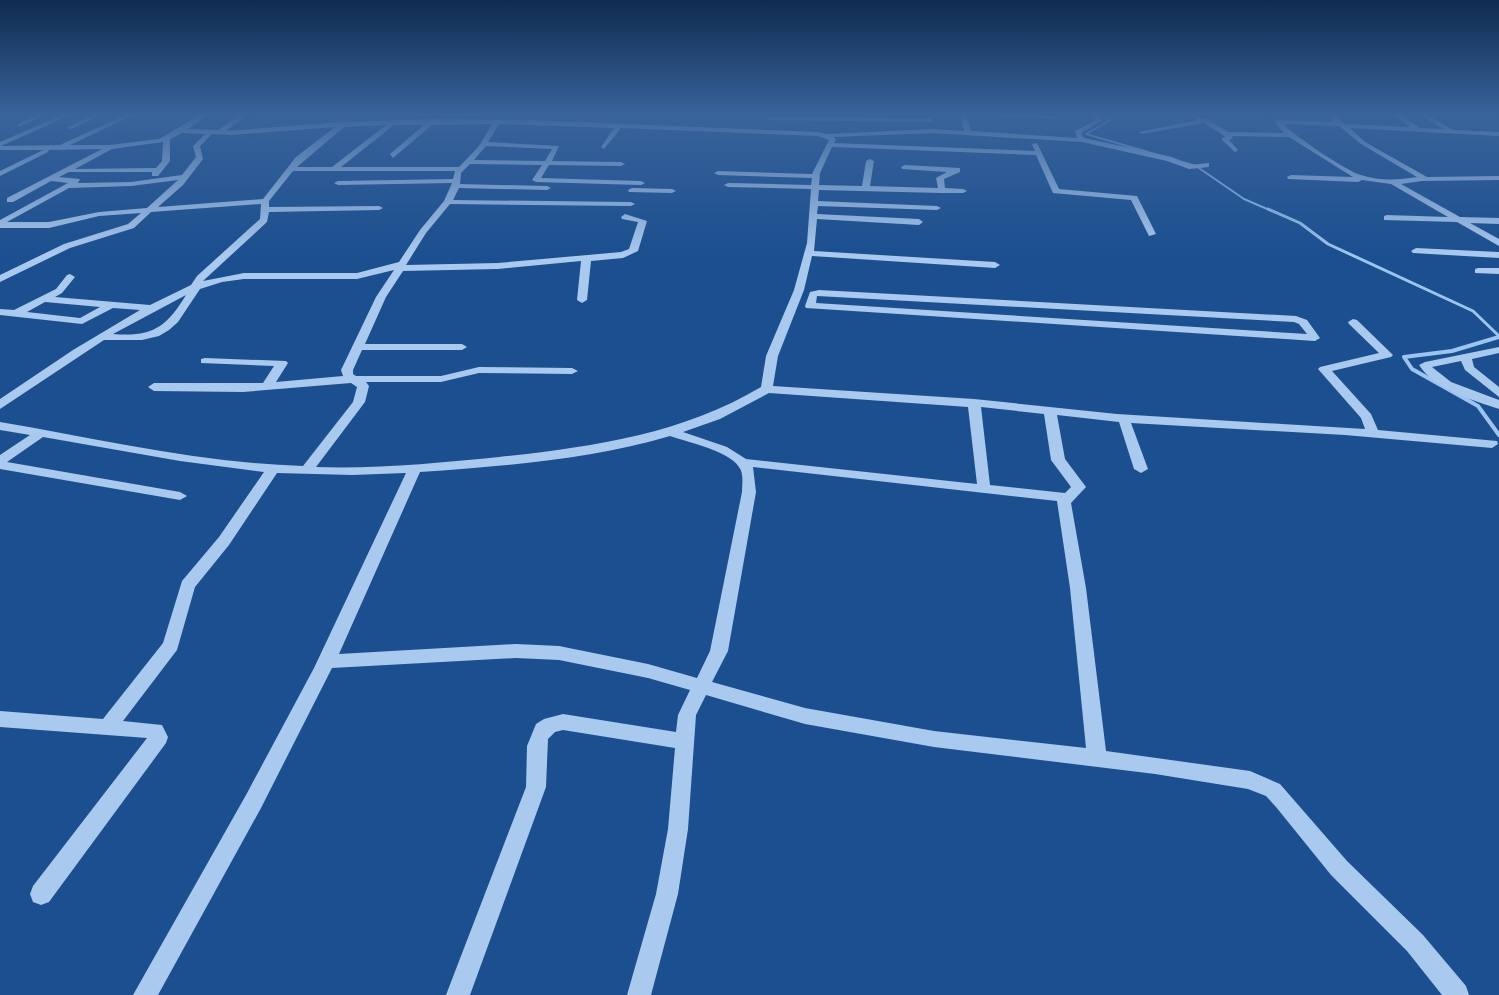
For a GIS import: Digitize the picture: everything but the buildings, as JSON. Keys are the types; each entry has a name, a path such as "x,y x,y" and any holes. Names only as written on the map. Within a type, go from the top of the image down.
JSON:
{"street":[{"path":"0,174 29,160"},
{"path":"10,200 85,160"},
{"path":"146,183 166,160"},
{"path":"0,279 67,246 131,226 149,212 197,160"},
{"path":"105,337 137,340 152,337 175,320 203,275 264,220 265,206 299,160"},
{"path":"334,169 345,160"},
{"path":"306,471 359,402 363,386 347,370 376,305 400,266 448,202 468,160"},
{"path":"767,389 772,356 796,298 808,253 815,216 815,181 823,160"},
{"path":"1042,160 1056,191 1134,198 1152,234"},
{"path":"1164,160 1191,167 1205,166"},
{"path":"1333,160 1364,179"},
{"path":"1393,160 1424,179"},
{"path":"866,188 870,161"},
{"path":"549,163 536,180 641,183"},
{"path":"292,169 621,164"},
{"path":"905,167 957,170 940,178 942,191"},
{"path":"67,171 160,170"},
{"path":"718,173 866,188 963,191"},
{"path":"69,186 146,183 184,177"},
{"path":"1291,177 1393,182 1499,178"},
{"path":"0,224 77,180 50,179"},
{"path":"728,185 815,181"},
{"path":"1393,182 1496,240"},
{"path":"338,183 672,191"},
{"path":"0,200 42,200"},
{"path":"448,202 631,204"},
{"path":"815,203 937,208"},
{"path":"0,224 49,225 80,216 265,206 379,208"},
{"path":"815,216 919,222"},
{"path":"0,405 105,337 198,287 235,278 343,278 400,266 586,260 633,251 643,221 625,217"},
{"path":"1387,218 1499,221"},
{"path":"1416,251 1499,255"},
{"path":"808,253 995,265"},
{"path":"582,300 586,260"},
{"path":"1478,271 1499,271"},
{"path":"6,315 59,291 70,277"},
{"path":"816,293 849,294 1296,319 1303,322 1315,338 812,307 811,299 816,293"},
{"path":"847,309 849,294"},
{"path":"796,298 811,299"},
{"path":"41,299 154,308"},
{"path":"925,299 925,314"},
{"path":"1001,303 1004,319"},
{"path":"1033,305 1038,321"},
{"path":"6,315 82,321 109,306"},
{"path":"1118,310 1125,327"},
{"path":"1210,314 1220,333"},
{"path":"1353,322 1387,355 1324,369 1367,417 1373,434"},
{"path":"359,347 462,347"},
{"path":"1499,350 1466,359 1437,360 1425,368 1443,381 1499,405"},
{"path":"1466,359 1469,368 1499,393"},
{"path":"205,361 282,363 267,386"},
{"path":"154,387 267,386 354,379 441,379 491,370 572,371"},
{"path":"0,426 273,469 415,469 574,452 669,432 711,417 767,389 974,403 1124,419 1373,434 1496,447"},
{"path":"974,403 984,489"},
{"path":"1050,411 1058,460 1079,487 1064,502 1075,565 1097,758"},
{"path":"1124,419 1141,469"},
{"path":"0,463 42,432"},
{"path":"639,995 667,894 678,829 687,715 719,651 747,509 748,473 741,462 722,450 669,432"},
{"path":"741,462 1067,498"},
{"path":"0,463 180,496"},
{"path":"109,725 171,645 188,585 224,541 273,469"},
{"path":"145,995 268,778 287,732 328,661 415,469"},
{"path":"328,661 516,651 559,653 648,671 780,711 887,731 977,746 1097,758 1250,780 1273,790 1339,868 1415,943 1457,995"},
{"path":"0,719 149,729 159,737 41,894"},
{"path":"458,995 536,787 538,766 535,754 542,729 549,724 563,722 684,741"}],"waterway":[{"path":"1177,160 1196,166 1244,199 1272,211"},
{"path":"1268,209 1300,223 1328,244 1473,311 1499,336"},
{"path":"1499,337 1452,351 1404,357 1412,369 1478,406 1499,435"}]}
